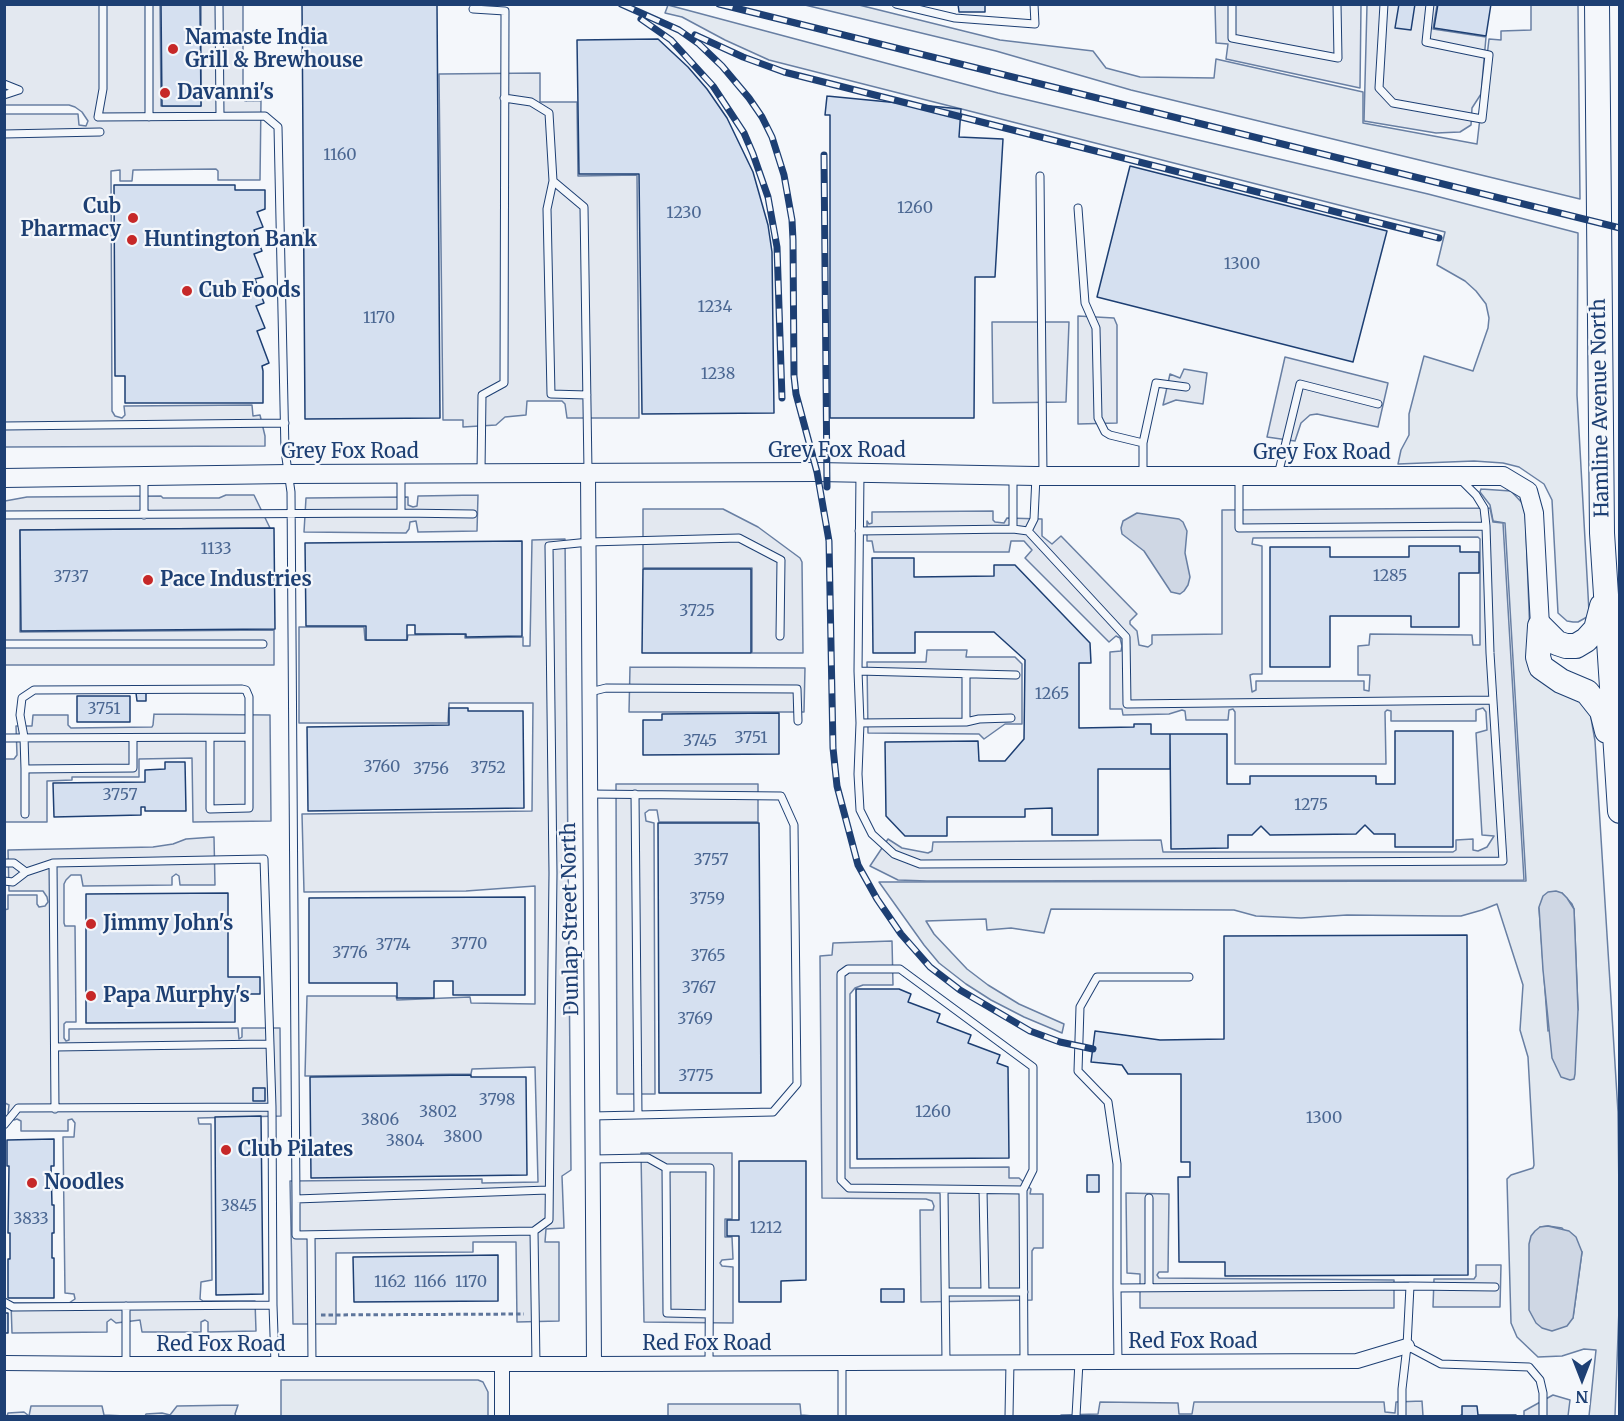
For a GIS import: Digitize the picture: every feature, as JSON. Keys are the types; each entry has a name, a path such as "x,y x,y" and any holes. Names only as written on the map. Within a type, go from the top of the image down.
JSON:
{"highway":[{"name":"Hamline Avenue North","path":"1597,4 1602,533 1620,811"},
{"path":"1540,626 1557,643 1576,646 1586,640 1596,629 1605,591"},
{"path":"1540,626 1538,657 1541,667 1561,681 1587,692 1596,700 1602,711 1617,777"}],"street":[{"name":"Grey Fox Road","path":"4,478 588,473 1503,476 1528,491 1534,513 1540,626"},
{"name":"Dunlap Street North","path":"588,473 594,1364"},
{"name":"Red Fox Road","path":"4,1363 594,1364 1357,1361 1407,1346"},
{"path":"502,1364 502,1416"}],"lane":[{"path":"103,4 103,89 98,117 265,116 278,127 285,423 291,515 296,1235 534,1232 549,1220 554,873 549,546 589,542 739,538 781,561 780,636"},
{"path":"149,4 149,117"},
{"path":"219,4 220,116"},
{"path":"896,4 955,18 1035,24 1034,4"},
{"path":"1232,4 1232,38 1338,58 1337,4"},
{"path":"1384,4 1379,88 1393,103 1482,119 1489,55 1426,42 1430,4"},
{"path":"473,9 505,11 504,383 482,395 481,474"},
{"path":"4,84 19,90 4,94"},
{"path":"504,98 531,102 549,113 553,181 547,209 551,394 587,395"},
{"path":"4,134 100,132"},
{"path":"1028,531 1034,519 1039,476 1040,176"},
{"path":"553,181 584,207 588,473"},
{"path":"1078,208 1086,303 1096,328 1098,418 1105,432 1110,435 1143,443"},
{"path":"1143,475 1143,443 1156,383 1186,387"},
{"path":"1278,475 1300,384 1378,404"},
{"path":"4,426 285,423"},
{"path":"860,473 858,671 860,810 872,834 894,854 920,864 1503,861 1484,508 1457,476"},
{"path":"400,474 401,513"},
{"path":"1013,475 1013,529"},
{"path":"1239,475 1239,528 1486,526"},
{"path":"144,476 144,515"},
{"path":"4,515 473,514"},
{"path":"859,531 1013,529 1028,531 1126,637 1127,704 1493,700"},
{"path":"4,644 264,644"},
{"path":"858,671 1016,675"},
{"path":"966,675 966,722"},
{"path":"590,692 606,688 797,689 798,721"},
{"path":"25,814 21,698 34,690 246,690 249,697 249,808 210,809 210,738"},
{"path":"860,723 966,722 979,719 1011,718"},
{"path":"4,738 249,737"},
{"path":"25,769 133,768 133,738"},
{"path":"589,794 781,796 794,825 797,1084 773,1112 592,1116"},
{"path":"634,794 638,1115"},
{"path":"4,881 13,882 26,872 53,863 264,859 272,1107 275,1364"},
{"path":"4,863 14,863 26,872"},
{"path":"53,863 55,1109"},
{"path":"1009,1416 1024,1292 1023,1190 1033,1170 1034,1066 900,969 848,969 841,974 842,1180 849,1188 1023,1190"},
{"path":"1118,1361 1115,1154 1108,1102 1078,1071 1080,1007 1097,978 1189,976"},
{"path":"55,1047 269,1044"},
{"path":"5,1124 18,1108 272,1107"},
{"path":"593,1159 648,1158 666,1168 710,1168 709,1363"},
{"path":"666,1168 667,1313 709,1314"},
{"path":"296,1199 548,1190"},
{"path":"944,1190 946,1362"},
{"path":"984,1190 985,1292"},
{"path":"1149,1198 1149,1287"},
{"path":"534,1232 536,1364"},
{"path":"311,1235 312,1364"},
{"path":"1402,1416 1410,1286"},
{"path":"1117,1288 1495,1287"},
{"path":"946,1292 1024,1292"},
{"path":"4,1302 13,1307 273,1305"},
{"path":"126,1306 126,1364"},
{"path":"1407,1346 1441,1364 1529,1367 1540,1380 1543,1394 1543,1416"},
{"path":"1076,1416 1078,1361"},
{"path":"842,1363 842,1416"}],"path":[{"path":"311,1316 535,1314"}],"shaded area":[{"path":"5,5 160,5 161,106 201,106 201,5 243,5 243,99 261,101 260,180 218,180 216,169 133,170 132,181 120,181 120,170 111,171 112,411 115,416 122,418 125,415 124,406 252,405 253,416 260,415 265,446 5,447 4,114 78,114 79,125 86,126 88,121 82,112 69,105 5,105"},
{"path":"668,5 998,93 1428,194 1578,233 1577,395 1589,612 1587,617 1573,622 1567,621 1558,613 1552,500 1544,484 1519,467 1503,463 1474,461 1398,464 1401,450 1409,435 1409,414 1424,356 1473,371 1488,328 1489,318 1486,304 1476,291 1465,281 1437,265 1445,232 769,60 682,17 665,13"},
{"path":"805,5 859,5 1000,40 1093,51 1106,68 1140,77 1214,78 1216,59 1363,92 1363,123 1477,144 1489,39 1501,40 1501,31 1531,30 1531,5 1578,5 1580,199 1131,90 996,51"},
{"path":"1215,5 1361,5 1360,88 1226,59 1228,44 1216,43"},
{"path":"1367,5 1437,5 1433,29 1486,37 1481,94 1472,108 1471,125 1460,132 1436,133 1364,121"},
{"path":"540,73 540,102 577,102 578,176 637,175 639,418 567,418 565,404 562,401 527,401 526,415 505,417 496,425 463,427 463,420 443,420 439,74"},
{"path":"1078,316 1114,318 1117,325 1117,423 1078,424"},
{"path":"992,322 1069,322 1066,402 993,403"},
{"path":"1285,357 1388,383 1378,427 1317,414 1310,415 1301,423 1295,441 1267,437"},
{"path":"1184,369 1207,373 1203,404 1176,400 1163,405 1170,374 1180,378"},
{"path":"1481,489 1511,491 1525,506 1531,661 1578,698 1590,712 1595,741 1618,1112 1620,1282 1615,1416 1589,1416 1596,1350 1584,1349 1562,1356 1538,1357 1517,1337 1511,1323 1507,1179 1511,1175 1533,1168 1534,1165 1528,1057 1520,1030 1523,985 1497,904 1461,916 1347,915 1301,918 1256,916 1234,910 1051,909 1044,933 1011,928 987,930 986,919 926,921 934,934 967,969 1019,1004 1064,1024 1062,1033 991,1000 939,963 879,882 1526,881 1505,523 1493,521 1490,505 1480,492","holes":["1562,893 1574,909 1578,1010 1548,1031 1539,908","1540,1227 1562,1228 1582,1252 1573,1318"]},
{"path":"226,495 254,495 270,528 20,530 20,632 274,630 274,665 5,665 5,501 27,497 219,498"},
{"path":"478,495 477,531 418,532 416,521 410,522 406,533 304,532 306,498 408,497 408,505 413,507 417,506 418,496"},
{"path":"1490,508 1493,522 1503,523 1524,880 927,881 898,880 870,866 888,839 902,848 928,853 932,851 933,842 1161,840 1163,852 1453,852 1456,850 1456,840 1473,839 1473,850 1478,851 1487,847 1494,836 1482,835 1476,733 1487,730 1486,712 1483,708 1476,710 1476,721 1391,721 1391,711 1387,710 1385,712 1386,764 1235,764 1235,712 1233,709 1229,710 1228,720 1186,720 1185,711 1182,710 1169,714 1123,715 1122,709 1110,709 1110,652 1121,651 1120,638 1116,636 1109,642 1025,558 1032,550 1024,541 1011,541 1009,552 874,552 872,541 867,541 867,521 869,524 872,523 872,512 993,511 995,522 1004,523 1007,518 1042,519 1042,536 1052,544 1061,536 1137,614 1130,624 1137,631 1139,645 1148,647 1152,644 1152,635 1222,634 1222,510","holes":["1478,537 1480,539 1480,645 1473,645 1472,635 1370,634 1369,645 1358,646 1358,675 1370,675 1369,691 1364,690 1364,681 1256,681 1256,690 1252,692 1250,675 1262,674 1262,546 1252,544 1253,538"]},
{"path":"643,509 723,509 758,527 800,558 802,562 803,653 752,653 752,568 643,568"},
{"path":"1137,513 1179,519 1183,522 1187,531 1185,553 1190,577 1188,585 1180,594 1171,592 1144,551 1122,534 1123,521"},
{"path":"565,539 571,1170 562,1176 564,1228 546,1229 545,1242 559,1242 559,1321 517,1322 516,1242 473,1242 473,1252 336,1253 336,1324 293,1324 290,1181 482,1179 482,1183 538,1182 535,1067 472,1069 471,1074 305,1076 307,996 396,996 397,1000 470,997 471,1003 535,1004 535,886 466,891 304,892 302,814 532,811 533,703 449,703 448,723 299,723 299,627 364,627 365,640 407,640 408,635 465,634 465,638 523,637 523,646 530,646 532,540"},
{"path":"927,650 967,650 966,657 1015,657 1022,664 1022,724 1005,724 984,739 979,734 868,733 867,662 926,662"},
{"path":"630,667 805,668 804,712 629,712"},
{"path":"154,714 270,715 271,821 193,822 192,758 139,759 139,777 72,777 72,780 47,781 47,822 5,822 4,759 14,759 17,755 16,726 32,726 33,715 68,715 68,725 71,728 152,727"},
{"path":"616,784 758,784 758,822 659,822 657,810 649,810 645,813 646,821 654,823 655,1094 617,1094"},
{"path":"214,837 215,885 180,885 179,876 176,874 172,877 172,885 83,886 81,875 71,875 66,880 64,884 64,923 65,926 75,926 76,1022 64,1024 64,1038 66,1041 69,1040 69,1029 238,1028 239,1039 242,1037 242,1028 280,1028 281,1116 198,1118 199,1124 211,1124 212,1280 201,1282 200,1299 203,1301 255,1301 256,1331 208,1332 208,1322 205,1320 201,1322 201,1332 142,1332 140,1320 116,1323 111,1319 107,1322 107,1332 12,1333 11,1303 69,1303 75,1299 74,1294 65,1293 63,1137 74,1137 75,1123 72,1119 68,1120 68,1131 21,1131 21,1121 14,1120 8,1113 9,1105 5,1103 4,910 8,909 8,895 37,895 39,907 45,906 48,902 43,891 9,891 8,850 153,847 186,839"},
{"path":"1556,891 1567,898 1574,909 1578,1010 1575,1074 1574,1079 1570,1080 1561,1077 1552,1058 1543,970 1539,907 1543,896 1548,892"},
{"path":"892,941 893,985 863,985 855,988 850,994 850,1168 1009,1167 1009,1178 1019,1178 1031,1189 1030,1194 1043,1194 1043,1248 1034,1248 1032,1251 1032,1300 921,1302 920,1210 933,1210 932,1201 926,1199 822,1198 820,956 832,955 833,943"},
{"path":"641,1153 732,1153 732,1219 725,1219 725,1237 732,1237 733,1259 722,1260 720,1263 722,1266 733,1267 733,1323 644,1322"},
{"path":"1126,1193 1169,1194 1168,1272 1159,1272 1157,1275 1159,1278 1394,1280 1394,1308 1140,1308 1140,1274 1127,1273"},
{"path":"1548,1226 1569,1231 1576,1237 1582,1252 1573,1318 1567,1326 1552,1331 1536,1323 1529,1310 1529,1244 1535,1231 1540,1227"},
{"path":"1476,1265 1501,1265 1500,1307 1433,1307 1434,1279 1474,1279"},
{"path":"281,1380 478,1380 483,1382 488,1392 488,1416 281,1416"},
{"path":"1553,1395 1570,1400 1568,1416 1524,1416 1524,1411"},
{"path":"1422,1401 1423,1416 1061,1416 1098,1414 1100,1402 1178,1403 1179,1414 1192,1414 1194,1402 1384,1402 1385,1412 1395,1413 1396,1402"},
{"path":"668,1404 800,1404 801,1415 813,1416 668,1416"},
{"path":"238,1405 236,1416 145,1416 162,1413 170,1415 177,1406"},
{"path":"31,1406 102,1406 104,1415 125,1416 29,1416"},
{"path":"24,1412 29,1416 7,1416 8,1413"}],"building":[{"path":"161,4 200,4 201,106 162,106"},
{"path":"302,4 437,4 440,418 305,419"},
{"path":"958,4 985,4 985,12 959,12"},
{"path":"1399,4 1415,4 1411,30 1395,28"},
{"path":"1438,4 1491,4 1486,36 1434,28"},
{"path":"658,39 688,67 707,89 727,118 753,172 768,225 772,252 774,413 642,414 639,174 579,174 577,40"},
{"path":"827,96 961,109 959,137 1003,139 995,277 975,277 974,418 830,418 830,115 825,115"},
{"path":"1130,166 1387,231 1353,362 1097,297"},
{"name":"Cub Foods","path":"114,185 235,185 235,190 265,190 265,209 257,212 263,227 254,230 262,251 254,254 263,277 255,279 264,303 256,306 265,328 257,331 269,363 262,366 263,403 125,403 125,376 115,376"},
{"name":"Pace Industries","path":"274,528 275,629 21,631 20,530"},
{"path":"522,541 522,636 466,637 466,634 415,634 415,625 407,625 407,640 366,640 366,626 306,626 305,543"},
{"path":"1409,546 1460,546 1460,552 1479,552 1479,573 1459,573 1459,627 1411,627 1411,616 1330,616 1330,667 1270,667 1270,547 1330,547 1330,557 1409,557"},
{"path":"872,558 914,558 914,577 994,576 994,565 1015,565 1090,643 1091,663 1079,663 1079,728 1134,727 1134,724 1151,724 1151,734 1170,734 1170,769 1098,769 1098,835 1052,835 1052,808 1025,809 1025,817 947,817 947,836 905,836 886,816 885,742 978,741 979,761 1005,761 1024,739 1025,660 994,632 915,632 915,653 873,653"},
{"path":"643,569 751,569 751,653 642,653"},
{"path":"146,692 146,701 137,701 136,693"},
{"path":"77,696 130,696 130,722 77,722"},
{"path":"449,708 468,708 468,711 523,711 524,808 308,811 307,727 449,725"},
{"path":"779,713 779,754 643,755 643,720 662,720 662,714"},
{"path":"1395,731 1453,731 1453,847 1395,847 1395,834 1374,834 1365,825 1356,834 1270,835 1261,826 1252,835 1228,835 1228,848 1171,849 1170,734 1227,734 1227,784 1250,784 1250,776 1376,776 1376,784 1395,784"},
{"path":"165,762 185,762 186,811 145,811 145,807 141,807 141,815 54,817 53,783 145,782 145,770 165,769"},
{"path":"658,823 759,823 761,1093 659,1093"},
{"path":"228,893 228,977 260,977 260,994 235,994 235,1022 86,1023 86,894"},
{"path":"525,897 525,995 453,995 453,981 434,981 434,998 397,998 397,983 309,983 309,898"},
{"path":"1467,935 1468,1275 1225,1276 1225,1262 1179,1262 1178,1177 1190,1177 1190,1162 1181,1162 1181,1074 1128,1074 1122,1065 1091,1062 1095,1031 1160,1040 1224,1039 1224,936"},
{"path":"856,989 899,989 911,994 908,1002 940,1014 937,1022 971,1035 968,1043 1000,1055 997,1063 1008,1067 1009,1158 857,1159"},
{"path":"471,1075 471,1077 526,1077 527,1175 311,1178 310,1077"},
{"path":"253,1088 265,1088 265,1101 253,1101"},
{"path":"261,1116 263,1294 216,1295 215,1117"},
{"path":"54,1139 54,1166 51,1166 52,1205 54,1205 52,1258 54,1258 54,1298 8,1298 10,1233 8,1233 7,1140"},
{"path":"739,1161 806,1161 806,1280 781,1281 781,1302 739,1302 739,1236 727,1236 727,1220 739,1220"},
{"path":"1087,1175 1099,1175 1099,1192 1087,1192"},
{"path":"498,1255 498,1301 354,1302 353,1257"},
{"path":"881,1289 904,1289 904,1302 881,1302"},
{"path":"4,1313 8,1313 8,1333 4,1333"},
{"path":"1462,1406 1477,1406 1478,1415 1516,1416 1459,1416 1462,1415"}],"railway":[{"path":"621,4 679,30 699,44 722,66 762,117 772,137 784,175 792,220 796,394 817,472 829,541 833,748 837,786 858,865 877,899 901,934 930,967 960,990 1030,1031 1060,1042 1093,1049"},
{"path":"719,4 1620,228"},
{"path":"641,19 671,40 713,86 744,133 753,154 768,197 777,247 782,398"},
{"path":"695,35 743,57 784,72 1439,238"},
{"path":"824,155 827,487"}],"place":[{"name":"Namaste India Grill & Brewhouse","path":"173,49"},
{"name":"Davanni's","path":"165,93"},
{"name":"Cub Pharmacy","path":"133,218"},
{"name":"Huntington Bank","path":"132,240"},
{"name":"Cub Foods","path":"187,291"},
{"name":"Pace Industries","path":"148,580"},
{"name":"Jimmy John's","path":"91,924"},
{"name":"Papa Murphy's","path":"91,996"},
{"name":"Club Pilates","path":"226,1150"},
{"name":"Noodles","path":"32,1183"}]}
